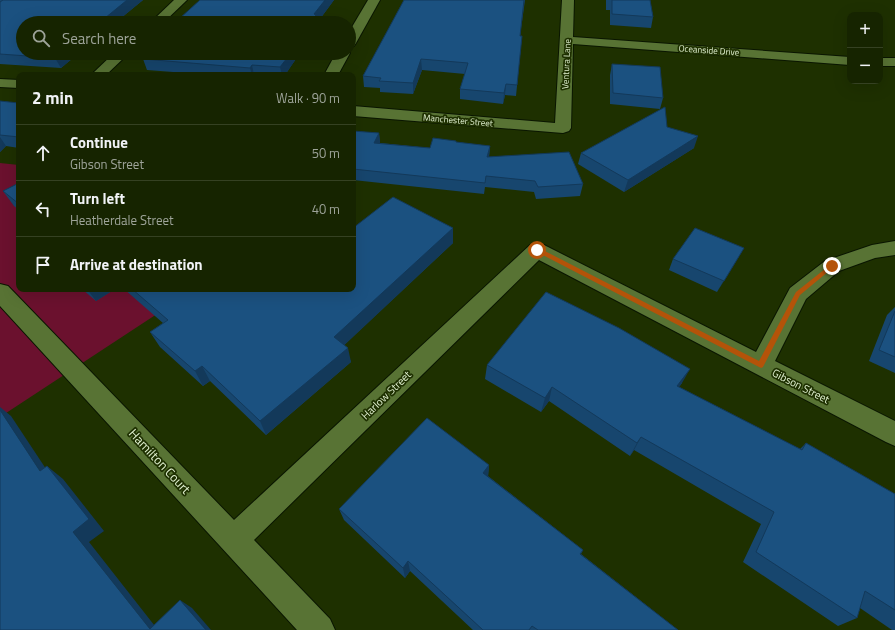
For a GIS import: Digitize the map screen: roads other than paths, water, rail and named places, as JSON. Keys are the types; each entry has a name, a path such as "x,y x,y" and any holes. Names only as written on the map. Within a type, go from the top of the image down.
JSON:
{"street":[{"path":"164,16 181,0"},
{"path":"356,31 374,0"},
{"name":"Ventura Lane","path":"563,128 568,0"},
{"name":"Oceanside Drive","path":"567,40 847,61"},
{"path":"101,72 114,60"},
{"path":"333,72 339,60"},
{"path":"883,62 895,62"},
{"path":"0,83 16,84"},
{"name":"Manchester Street","path":"356,111 563,128"},
{"path":"761,365 798,294 832,266 872,252 895,248"},
{"name":"Gibson Street","path":"537,250 895,434"},
{"name":"Harlow Street","path":"234,540 537,250"},
{"name":"Hamilton Court","path":"0,292 319,630"}]}
